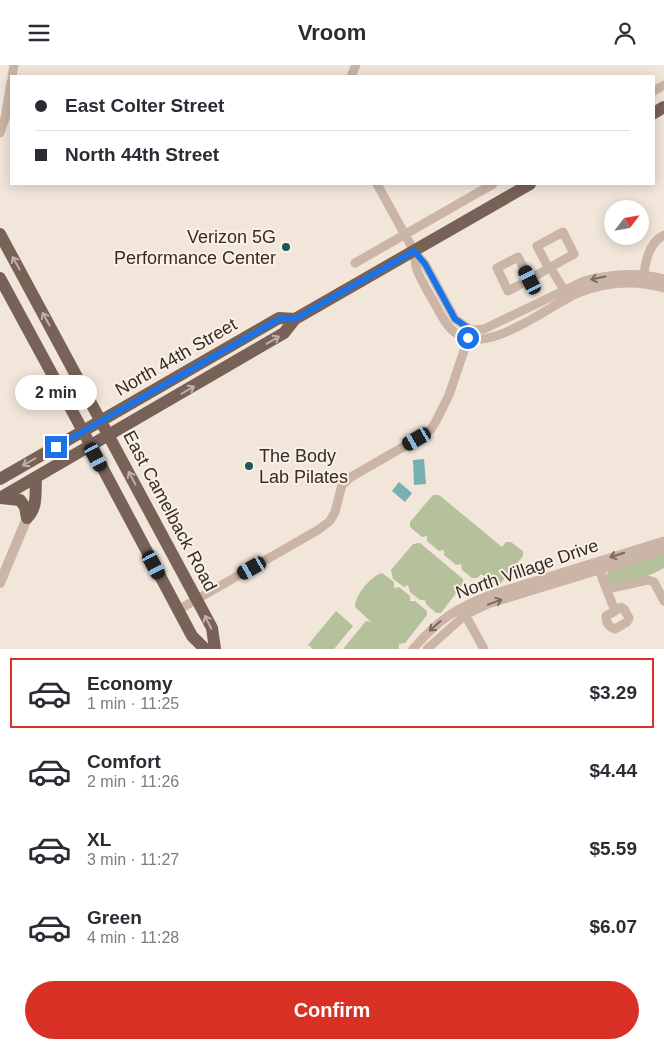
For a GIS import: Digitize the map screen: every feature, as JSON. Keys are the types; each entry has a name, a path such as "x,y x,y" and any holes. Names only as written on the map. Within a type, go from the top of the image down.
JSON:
{"main road":[{"name":"North 44th Street","path":"0,498 110,436 284,333 295,319 528,185"},
{"name":"East Camelback Road","path":"0,234 102,420 212,628 215,649"},
{"path":"0,278 178,610 192,635 205,649"},
{"path":"13,303 32,292"},
{"name":"North 44th Street","path":"0,479 279,319 295,319"},
{"path":"27,518 35,507 36,478"},
{"path":"0,498 20,500 25,507 27,518"}],"street":[{"path":"0,133 5,118 10,88"},
{"path":"378,185 414,251 417,270 445,322 452,331 470,334 482,340 511,330 586,290 618,283 664,279"},
{"path":"356,263 491,185"},
{"path":"643,280 652,245 664,235"},
{"path":"530,280 550,267 564,290"},
{"path":"470,334 584,281 599,277 627,275 664,288"},
{"path":"178,610 318,530 330,521 335,512 342,485 351,477 430,429 441,415 470,334"},
{"path":"0,583 27,518"},
{"name":"North Village Drive","path":"415,649 429,631 460,607 490,595 664,541"},
{"name":"North Village Drive","path":"427,649 465,615 504,599 664,550"},
{"path":"602,569 601,575 615,611"},
{"path":"607,589 648,580 654,582 664,601"},
{"path":"460,607 484,649"}],"green space":[{"path":"433,495 439,495 502,547 506,542 511,542 523,551 523,556 500,584 495,585 481,574 477,578 472,578 462,570 461,564 456,565 444,555 444,550 439,551 427,541 427,536 422,537 410,527 410,522"},
{"path":"420,543 463,579 463,584 441,613 436,613 426,604 425,600 420,600 410,592 408,585 404,587 393,579 391,570 413,544"},
{"path":"664,552 664,568 638,578 608,583 605,576 611,569"},
{"path":"382,573 394,582 394,588 399,587 410,596 410,601 415,601 427,611 427,615 405,643 399,644 399,649 343,649 366,621 371,622 355,607 356,602 364,587 373,578"},
{"path":"336,611 353,626 334,649 313,649 308,645"}],"water":[{"path":"424,459 426,484 414,485 413,460"},
{"path":"399,482 412,493 405,502 392,491"}],"place":[{"name":"Verizon 5G Performance Center","path":"286,247"},
{"name":"The Body Lab Pilates","path":"249,466"}],"route":[{"path":"56,447 279,319 295,319 414,251 425,264 455,319 471,330 468,338"}]}
